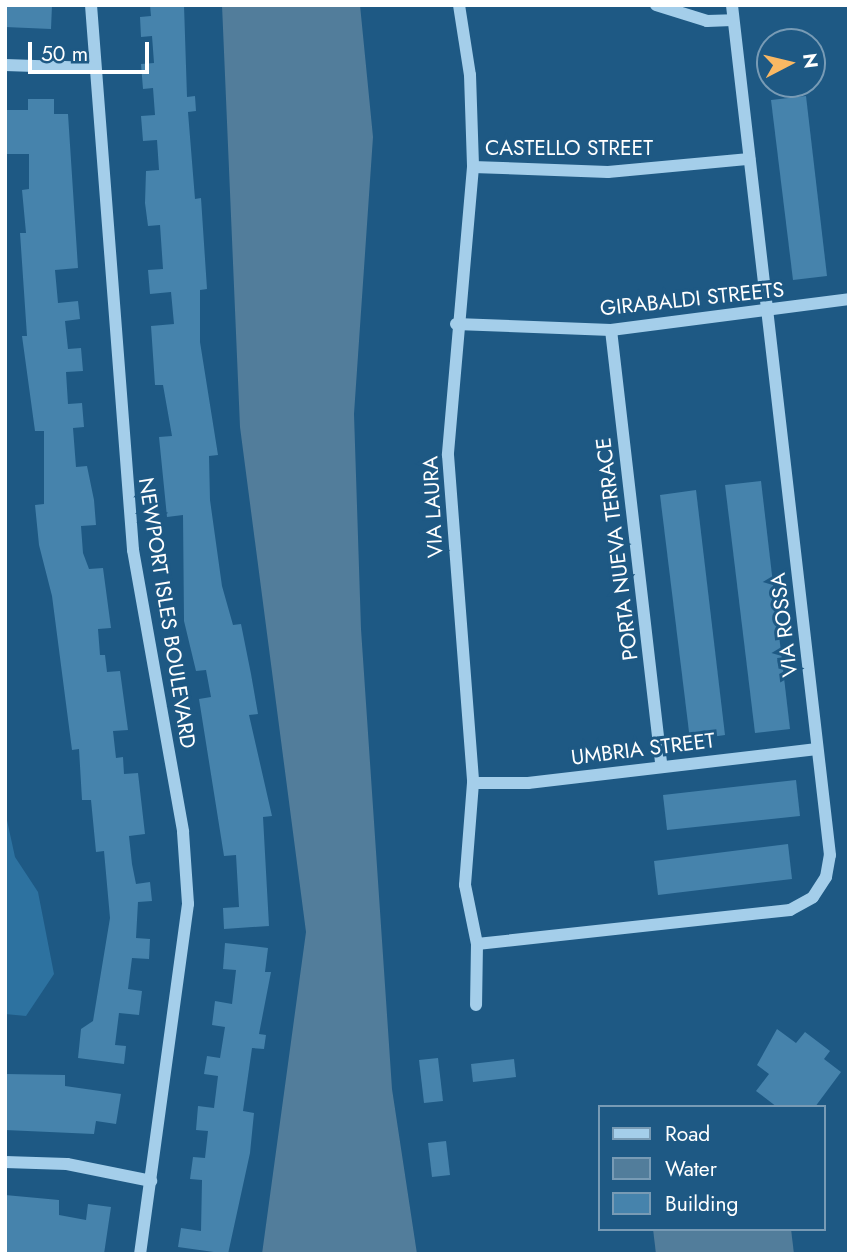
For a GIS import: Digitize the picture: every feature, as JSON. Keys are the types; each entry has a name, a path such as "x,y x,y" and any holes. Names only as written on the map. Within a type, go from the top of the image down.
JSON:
{"street":[{"name":"NEWPORT ISLES BOULEVARD","path":"91,5 133,550 183,832 188,904 140,1254"},
{"name":"VIA LAURA","path":"459,5 470,75 473,167 456,324 450,532 465,635 473,783 465,885 477,944 476,1005"},
{"path":"656,5 707,21 732,20"},
{"name":"VIA ROSSA","path":"477,944 790,910 813,897 830,855 732,5"},
{"path":"5,65 94,68"},
{"name":"CASTELLO STREET","path":"473,167 608,172 749,159"},
{"name":"GIRABALDI STREETS","path":"456,324 611,330 849,299"},
{"name":"PORTA NUEVA TERRACE","path":"611,330 661,764"},
{"name":"UMBRIA STREET","path":"473,783 528,783 661,764 817,749"},
{"path":"5,1162 67,1164 151,1181"}],"shaded area":[{"path":"5,811 15,857 38,892 54,974 26,1016 5,1014"}],"water":[{"path":"222,5 360,5 373,137 354,414 361,629 392,1089 417,1254 262,1254 306,932 240,427"},
{"path":"653,1231 791,1231 794,1254 656,1254"}],"building":[{"path":"5,5 52,5 51,29 5,27"},
{"path":"150,5 184,5 187,97 195,96 196,111 188,112 195,199 201,198 207,289 200,290 200,342 218,455 209,456 210,500 222,586 233,625 241,624 258,714 249,715 272,816 263,817 269,926 224,929 223,908 239,907 236,855 224,856 199,699 211,697 206,670 196,671 184,621 183,515 167,517 159,437 172,436 163,385 155,385 151,326 174,324 171,292 150,294 148,270 163,269 160,225 148,226 145,203 146,171 159,170 157,140 143,141 141,116 155,115 153,88 143,89 141,64 154,63 152,36 141,37 140,17 151,16"},
{"path":"806,98 827,276 793,280 771,100"},
{"path":"28,99 54,99 54,114 68,114 78,268 55,270 58,303 78,301 80,319 65,321 68,349 81,348 83,371 66,372 68,404 82,403 84,427 73,428 76,467 87,466 96,525 81,526 83,553 89,569 103,568 111,628 98,629 100,655 105,655 107,672 120,671 128,730 113,731 116,758 123,757 124,774 138,773 145,834 129,836 132,864 136,884 150,882 152,901 138,902 136,938 150,939 149,959 132,958 128,989 142,991 139,1015 119,1013 115,1045 126,1046 124,1064 78,1058 81,1029 93,1021 110,918 104,851 96,852 91,800 82,800 79,749 72,750 52,596 39,545 35,505 44,504 44,431 35,431 22,336 27,336 20,233 26,233 22,190 29,189 29,154 5,154 5,110 28,110"},
{"path":"761,481 790,729 755,733 725,485"},
{"path":"696,490 725,735 690,740 660,495"},
{"path":"796,780 800,816 667,830 663,795"},
{"path":"788,844 792,879 658,895 654,861"},
{"path":"225,943 268,948 265,972 271,972 259,1034 266,1035 264,1049 252,1048 243,1111 254,1113 250,1153 228,1254 178,1247 181,1228 201,1231 202,1180 190,1179 193,1157 205,1158 208,1131 196,1130 198,1106 214,1108 218,1076 204,1074 207,1056 220,1058 225,1027 212,1025 215,1001 232,1004 236,970 223,969"},
{"path":"777,1029 796,1043 805,1032 830,1051 824,1059 841,1072 816,1105 774,1105 756,1091 769,1074 757,1065"},
{"path":"438,1058 443,1101 424,1103 419,1060"},
{"path":"514,1059 516,1077 473,1082 471,1064"},
{"path":"5,1074 65,1075 65,1086 121,1094 116,1124 96,1121 94,1134 5,1130"},
{"path":"446,1141 450,1175 432,1177 428,1143"},
{"path":"5,1195 59,1200 59,1215 86,1220 88,1204 111,1207 104,1254 5,1253"}]}
